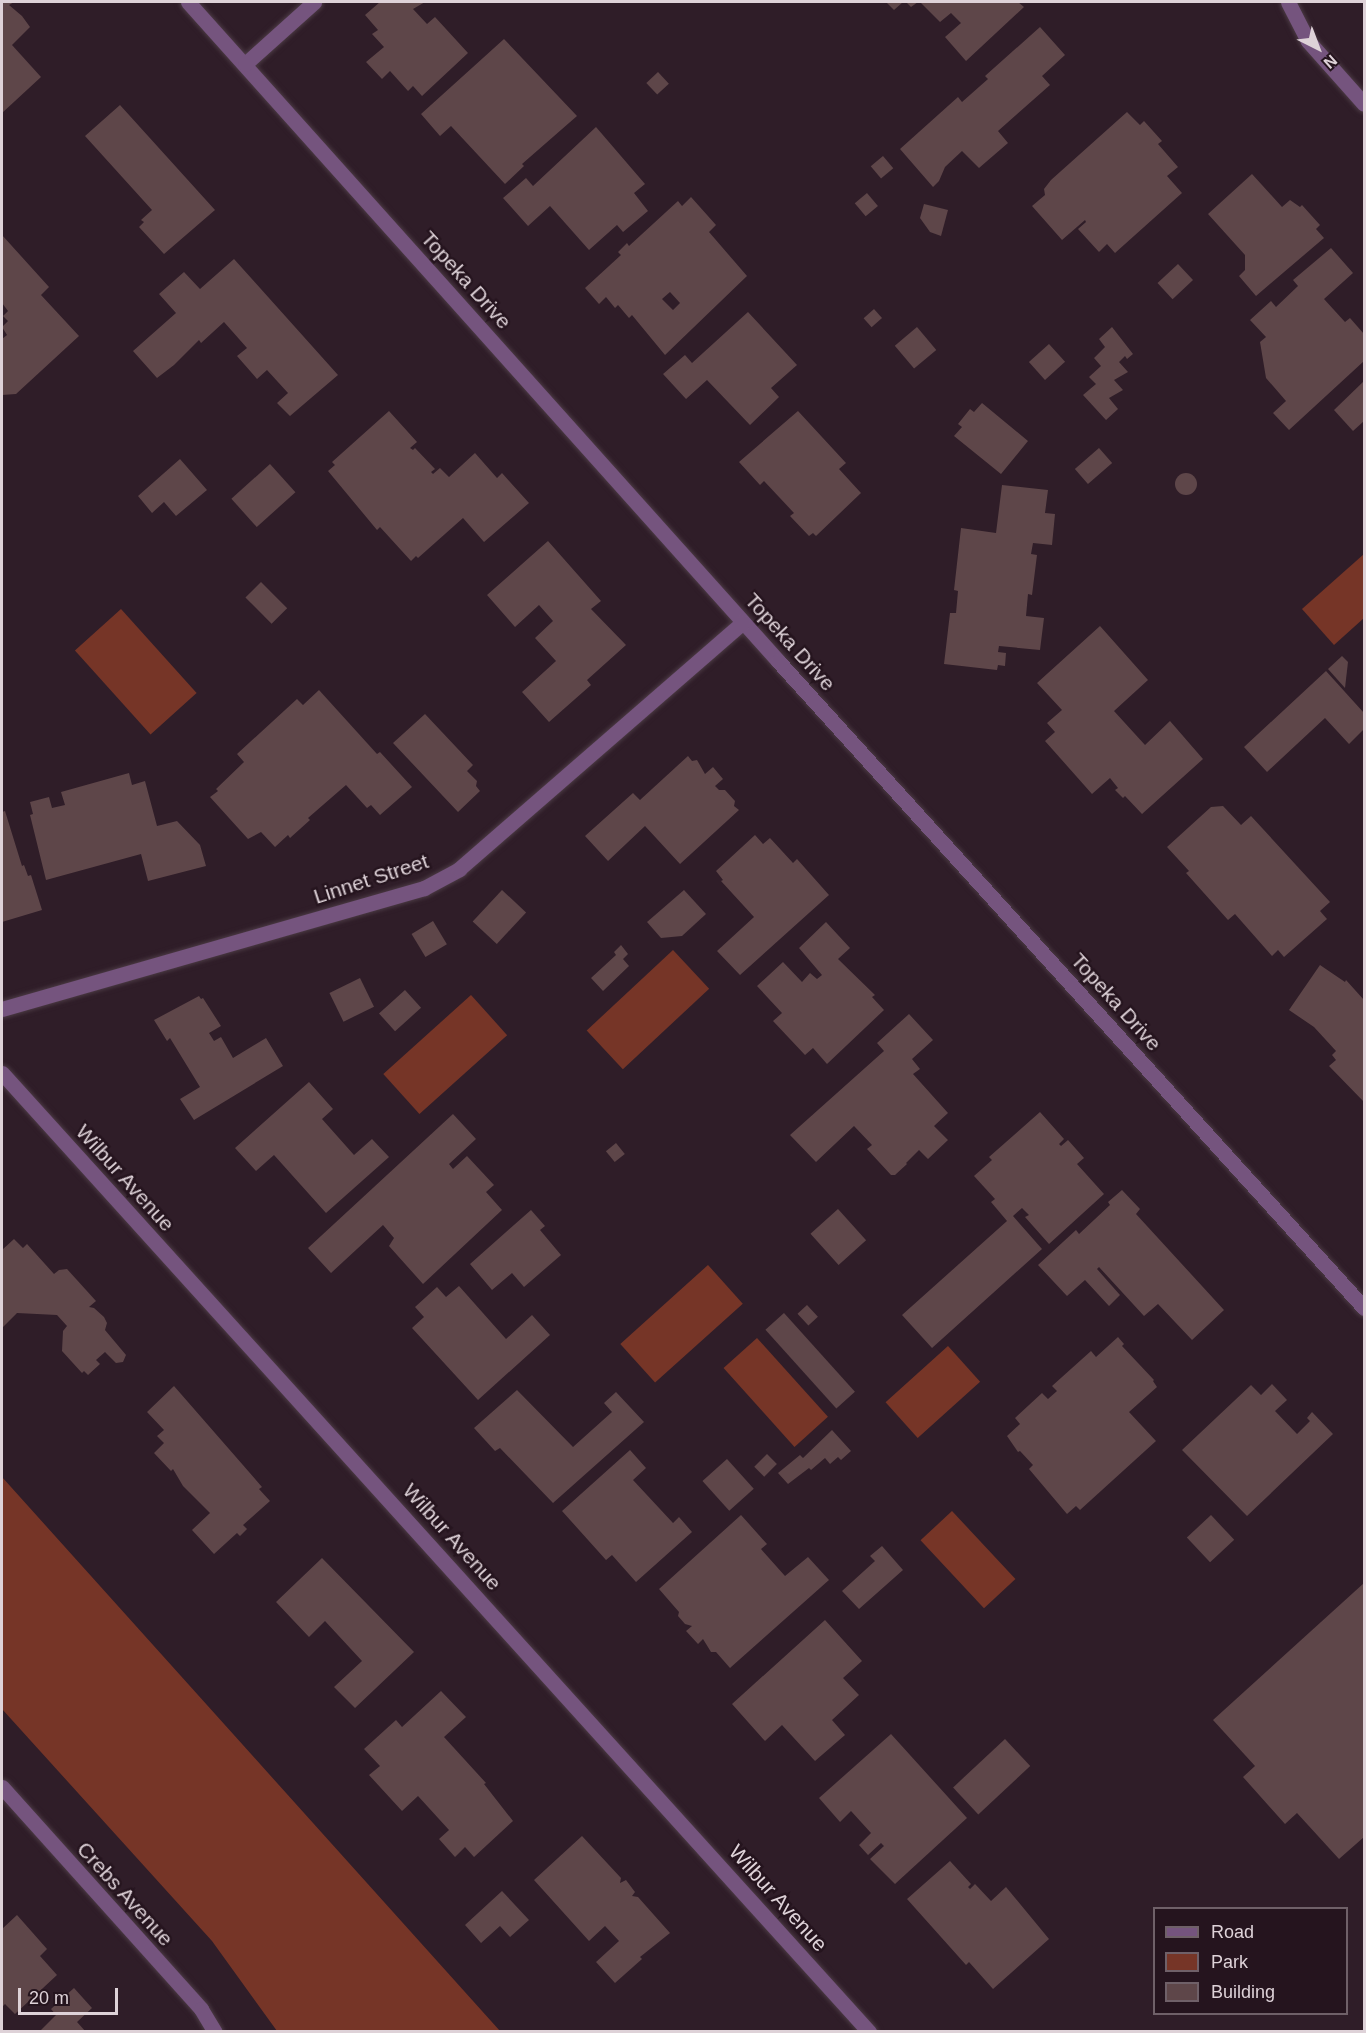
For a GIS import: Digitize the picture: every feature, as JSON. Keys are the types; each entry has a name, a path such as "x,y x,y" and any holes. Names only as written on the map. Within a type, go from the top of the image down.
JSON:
{"street":[{"name":"Topeka Drive","path":"188,2 743,622 1365,1308"},
{"path":"245,64 314,2"},
{"path":"1288,2 1308,41 1365,104"},
{"name":"Linnet Street","path":"2,1009 424,888 459,869 743,622"},
{"name":"Wilbur Avenue","path":"2,1073 869,2031"},
{"name":"Crebs Avenue","path":"2,1787 201,2009 215,2031"}],"green space":[{"path":"1364,554 1364,618 1334,645 1302,609"},
{"path":"121,609 197,693 151,734 75,650"},
{"path":"673,950 709,989 623,1069 587,1030"},
{"path":"471,995 507,1035 419,1114 383,1074"},
{"path":"708,1265 743,1304 655,1383 620,1344"},
{"path":"757,1338 828,1417 794,1447 724,1368"},
{"path":"948,1346 980,1382 918,1438 886,1402"},
{"path":"2,1477 500,2031 277,2031 212,1941 2,1709"},
{"path":"952,1511 1015,1579 984,1608 921,1540"}],"building":[{"path":"2,2 14,2 9,5 22,16 30,27 12,45 41,77 2,113"},
{"path":"380,2 425,2 413,9 427,24 435,17 468,53 422,96 413,86 408,91 390,71 382,79 366,62 384,47 372,34 378,30 365,15"},
{"path":"886,2 903,2 894,10"},
{"path":"906,2 918,2 911,7"},
{"path":"920,2 1018,2 1024,7 966,61 945,37 961,23 951,13 940,22"},
{"path":"1040,27 1065,55 1042,76 1050,85 998,131 1008,143 979,168 962,151 945,167 939,181 933,187 900,149 958,97 962,102 988,79 985,76"},
{"path":"504,39 577,116 522,164 524,166 505,184 451,126 440,136 421,114"},
{"path":"658,72 669,84 657,95 646,83"},
{"path":"120,105 215,210 164,254 139,227 144,222 141,220 152,210 85,136"},
{"path":"1127,112 1140,125 1144,121 1162,141 1158,144 1178,167 1167,176 1182,193 1115,253 1107,244 1099,252 1078,229 1086,222 1085,220 1062,240 1032,206 1045,195 1044,189 1051,180"},
{"path":"596,127 645,184 634,193 648,211 623,232 617,225 589,250 550,206 528,226 503,198 526,178 533,186"},
{"path":"883,156 893,168 881,179 871,166"},
{"path":"1252,174 1282,207 1290,200 1300,207 1302,205 1320,225 1316,229 1324,238 1256,296 1239,276 1245,270 1245,255 1208,214"},
{"path":"867,193 878,206 866,216 855,203"},
{"path":"691,197 716,225 709,232 747,276 665,355 632,315 629,318 618,305 615,308 606,297 599,304 585,288 621,255 618,252 627,243 629,246 678,201 682,206","holes":["670,292 680,303 673,310 662,299"]},
{"path":"924,204 948,210 941,236 930,232 920,218"},
{"path":"2,235 49,287 41,295 79,336 16,394 2,395 2,339 7,335 2,327 8,321 3,316 8,311 2,303"},
{"path":"1331,248 1353,273 1324,299 1345,322 1350,318 1364,334 1364,361 1289,430 1273,413 1286,401 1266,378 1260,342 1266,337 1250,320 1271,301 1276,307 1298,286 1293,280"},
{"path":"234,259 338,375 290,416 277,403 288,393 267,370 257,379 237,356 247,348 224,322 201,343 199,340 157,378 133,351 176,313 159,294 184,272 200,289"},
{"path":"1178,264 1193,280 1173,299 1158,283"},
{"path":"874,309 882,318 872,327 864,318"},
{"path":"748,312 797,365 771,388 779,397 750,425 707,380 686,399 663,374 685,355 692,363"},
{"path":"917,327 936,350 914,369 895,346"},
{"path":"1112,327 1133,354 1127,359 1125,356 1119,362 1128,372 1114,380 1123,390 1109,398 1118,409 1106,420 1083,395 1096,384 1089,377 1101,366 1094,358 1105,347 1099,339"},
{"path":"1049,344 1065,362 1045,380 1029,362"},
{"path":"1364,381 1364,421 1353,431 1334,410"},
{"path":"982,403 1028,441 1001,474 954,436 962,427 958,424 970,409 974,412"},
{"path":"389,411 417,442 410,448 413,450 415,448 435,469 431,472 433,474 440,468 449,477 475,453 497,478 502,473 529,503 484,542 463,518 418,558 416,556 411,561 380,527 377,530 328,471 335,465 332,462"},
{"path":"798,411 846,463 839,469 861,493 816,536 813,533 809,536 790,516 794,513 764,481 760,485 739,462"},
{"path":"1099,448 1112,463 1088,484 1075,469"},
{"path":"180,459 207,490 176,516 164,502 152,513 138,496"},
{"path":"270,464 295,492 257,527 231,499"},
{"path":"1186,473 1194,476 1197,484 1194,492 1186,495 1178,492 1175,484 1178,476"},
{"path":"1002,485 1048,490 1045,513 1055,514 1052,545 1033,543 1031,554 1037,555 1032,595 1028,594 1026,616 1044,618 1040,650 999,646 998,652 1006,653 1005,666 998,665 997,670 944,664 950,613 956,613 958,591 954,590 961,528 996,533"},
{"path":"548,541 601,601 591,609 626,645 587,680 591,685 549,722 522,692 556,661 535,638 553,621 539,605 515,627 487,595"},
{"path":"261,582 287,608 272,624 245,598"},
{"path":"1100,626 1148,680 1114,711 1145,745 1170,721 1203,759 1142,814 1125,796 1123,798 1115,790 1118,788 1110,778 1092,794 1045,741 1055,732 1047,723 1062,710 1037,683"},
{"path":"1342,656 1348,662 1345,688 1328,669"},
{"path":"1326,671 1364,713 1364,729 1349,744 1325,718 1267,772 1244,747"},
{"path":"319,690 377,754 380,752 412,787 380,815 371,805 367,808 346,785 308,818 310,820 290,838 288,835 275,847 261,832 248,839 210,797 244,762 237,754 297,699 303,705"},
{"path":"425,714 473,765 467,771 477,781 476,786 480,791 458,812 393,743"},
{"path":"688,756 692,761 697,760 705,774 713,767 723,779 715,786 719,790 725,790 735,801 734,806 739,810 680,864 645,826 608,861 585,836 633,793 640,800"},
{"path":"129,773 132,785 145,781 157,826 177,821 200,845 206,866 148,881 141,854 46,880 30,815 33,814 30,802 49,797 52,808 65,805 61,792"},
{"path":"1223,806 1241,825 1251,816 1330,902 1320,911 1327,919 1284,957 1278,950 1272,956 1235,914 1228,920 1186,873 1189,871 1167,847 1211,807"},
{"path":"5,811 22,866 24,865 28,876 31,875 42,910 2,922 2,812"},
{"path":"755,835 763,844 770,838 793,863 797,859 829,895 740,975 717,951 754,917 721,881 723,880 716,871"},
{"path":"502,890 526,913 497,944 473,921"},
{"path":"684,890 706,914 682,936 661,938 647,922"},
{"path":"433,921 447,944 425,957 412,934"},
{"path":"826,922 850,948 838,959 875,995 872,997 884,1010 827,1064 813,1048 805,1055 773,1021 782,1013 757,986 783,962 802,982 810,973 817,979 822,975 799,948"},
{"path":"621,945 628,954 623,959 629,966 603,991 591,978 616,955 614,952"},
{"path":"1320,965 1345,982 1346,980 1364,1000 1364,1102 1329,1066 1336,1060 1332,1055 1336,1051 1314,1027 1289,1010"},
{"path":"360,978 374,1007 343,1022 329,993"},
{"path":"405,990 421,1008 395,1031 379,1013"},
{"path":"199,996 203,998 221,1026 209,1033 214,1041 221,1037 233,1058 266,1038 283,1066 194,1120 180,1099 200,1087 170,1038 167,1041 154,1020"},
{"path":"909,1014 933,1040 912,1059 920,1069 913,1074 948,1113 934,1126 948,1140 928,1159 919,1150 895,1175 891,1175 867,1149 872,1145 854,1126 816,1162 790,1135 884,1051 877,1043"},
{"path":"309,1082 333,1109 322,1119 354,1155 372,1139 389,1157 326,1213 274,1155 256,1171 235,1148"},
{"path":"1040,1112 1064,1139 1059,1144 1061,1146 1068,1140 1084,1158 1077,1164 1104,1194 1049,1244 1025,1217 1029,1215 1022,1208 1013,1216 1042,1249 932,1348 902,1315 1007,1221 991,1202 995,1199 974,1176 992,1160 989,1157"},
{"path":"453,1114 476,1139 449,1164 453,1169 467,1156 494,1185 486,1192 502,1210 423,1284 389,1246 394,1238 383,1225 331,1273 308,1248"},
{"path":"616,1143 625,1154 615,1162 606,1151"},
{"path":"1122,1190 1140,1209 1136,1214 1224,1310 1192,1340 1158,1304 1144,1316 1099,1267 1097,1269 1120,1295 1109,1306 1085,1280 1067,1296 1038,1265 1076,1230 1079,1234 1110,1205 1108,1202"},
{"path":"838,1209 866,1240 839,1265 811,1234"},
{"path":"531,1210 545,1226 540,1230 561,1255 524,1287 512,1273 492,1290 470,1264"},
{"path":"14,1239 23,1248 27,1244 54,1274 59,1270 67,1269 96,1301 89,1307 94,1308 104,1317 107,1323 105,1330 126,1355 123,1362 116,1363 105,1352 96,1360 100,1364 88,1375 84,1371 82,1373 62,1351 63,1331 67,1326 57,1315 17,1313 2,1328 2,1250"},
{"path":"459,1286 506,1339 532,1315 550,1335 478,1400 412,1328 424,1317 415,1307 437,1287 446,1297"},
{"path":"807,1305 818,1317 808,1326 797,1314"},
{"path":"784,1313 855,1392 836,1409 765,1330"},
{"path":"1118,1337 1124,1344 1122,1346 1154,1380 1157,1387 1129,1412 1156,1441 1080,1510 1076,1506 1067,1514 1029,1469 1033,1465 1020,1451 1018,1452 1007,1436 1020,1424 1015,1418 1042,1393 1048,1399 1057,1391 1052,1386 1091,1351 1096,1357"},
{"path":"1272,1384 1287,1400 1275,1411 1297,1434 1310,1421 1307,1418 1312,1412 1333,1434 1247,1516 1182,1450 1251,1385 1261,1395"},
{"path":"174,1386 262,1487 259,1489 270,1501 243,1525 247,1529 240,1536 237,1533 214,1554 192,1530 210,1513 183,1486 173,1469 171,1471 154,1453 164,1443 157,1436 164,1430 147,1412"},
{"path":"517,1390 573,1447 612,1412 604,1403 616,1392 644,1422 553,1503 500,1448 495,1451 474,1428"},
{"path":"832,1430 851,1451 841,1460 838,1457 830,1464 825,1458 788,1484 778,1473 800,1455 803,1458"},
{"path":"630,1450 646,1468 633,1480 673,1523 679,1517 692,1532 636,1582 612,1555 606,1560 562,1511"},
{"path":"767,1454 777,1464 764,1477 754,1467"},
{"path":"727,1459 754,1489 729,1511 702,1481"},
{"path":"741,1515 767,1544 761,1549 785,1576 808,1557 829,1580 730,1668 716,1652 711,1652 703,1639 698,1644 686,1631 692,1626 685,1624 678,1616 679,1612 659,1589"},
{"path":"1211,1515 1234,1540 1210,1562 1187,1538"},
{"path":"882,1546 903,1570 859,1609 842,1591 875,1561 870,1556"},
{"path":"322,1558 414,1652 355,1708 334,1687 362,1661 325,1621 309,1637 276,1602"},
{"path":"1364,1583 1364,1837 1339,1859 1297,1813 1285,1824 1243,1777 1255,1766 1213,1720"},
{"path":"825,1620 862,1661 843,1678 859,1695 832,1720 845,1735 815,1761 782,1725 765,1741 732,1704"},
{"path":"441,1691 466,1717 444,1737 486,1783 484,1784 513,1821 474,1857 465,1847 455,1857 439,1839 449,1830 418,1796 402,1811 369,1775 380,1766 364,1749 396,1720 402,1727"},
{"path":"891,1734 967,1818 895,1884 870,1859 884,1846 881,1843 868,1855 859,1845 871,1833 851,1811 840,1822 819,1798"},
{"path":"1005,1739 1030,1766 978,1814 953,1787"},
{"path":"582,1836 621,1878 620,1883 626,1880 635,1892 632,1896 638,1897 670,1933 640,1957 642,1959 615,1983 596,1962 619,1941 605,1926 589,1941 534,1880"},
{"path":"950,1861 971,1884 968,1887 970,1889 975,1884 991,1901 1006,1887 1049,1939 993,1989 969,1962 966,1965 907,1899"},
{"path":"502,1891 529,1920 510,1937 500,1926 481,1943 465,1925"},
{"path":"17,1915 47,1949 40,1956 57,1975 15,2014 5,2004 2,2007 2,1929"},
{"path":"74,1988 92,2008 77,2022 86,2032 39,2032 56,2015 51,2009"}]}
